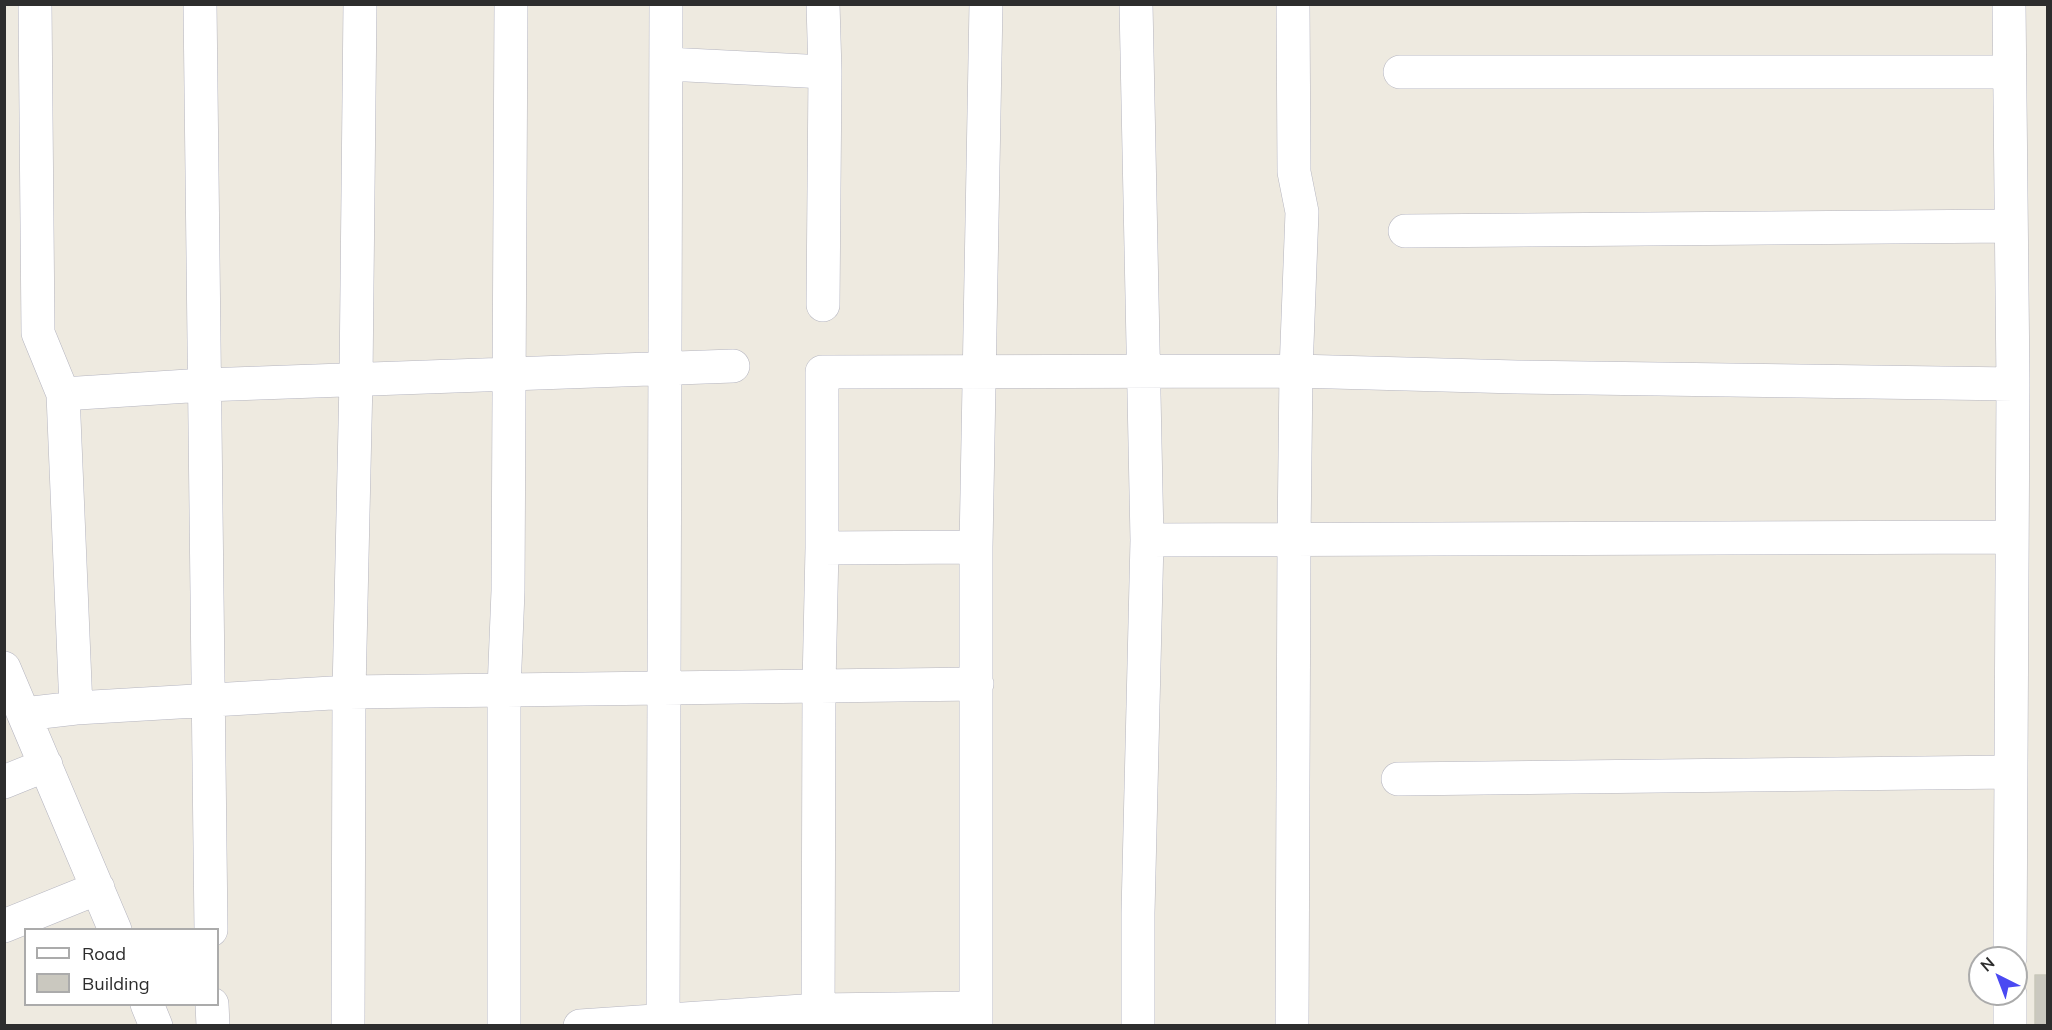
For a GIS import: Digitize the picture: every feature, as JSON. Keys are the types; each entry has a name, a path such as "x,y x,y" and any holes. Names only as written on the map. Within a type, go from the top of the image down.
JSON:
{"street":[{"path":"35,4 38,333 63,394 76,708"},
{"path":"200,4 211,928"},
{"path":"348,1026 349,692 356,380 360,4"},
{"path":"504,1026 504,690 508,580 511,4"},
{"path":"664,1023 666,4"},
{"path":"823,4 825,72 823,305"},
{"path":"580,1026 818,1018 976,1017 976,547 986,4"},
{"path":"1136,4 1147,540 1138,913 1138,1026"},
{"path":"1292,1026 1296,371 1302,212 1294,171 1293,4"},
{"path":"2009,4 2013,384 2010,946"},
{"path":"667,64 825,72"},
{"path":"1400,72 2009,72"},
{"path":"1405,231 2011,226"},
{"path":"63,394 204,385 733,366"},
{"path":"818,1018 822,372 1296,371 1517,377 2013,384"},
{"path":"1147,540 2012,537"},
{"path":"822,548 976,547"},
{"path":"4,668 114,928"},
{"path":"24,714 207,699 349,692 977,684"},
{"path":"4,782 46,765"},
{"path":"1398,779 2011,772"},
{"path":"4,926 98,888"},
{"path":"147,1006 156,1026"},
{"path":"213,1006 213,1026"},
{"path":"2010,1006 2010,1026"}],"building":[{"path":"2035,975 2048,975 2048,1026 2035,1026"}]}
